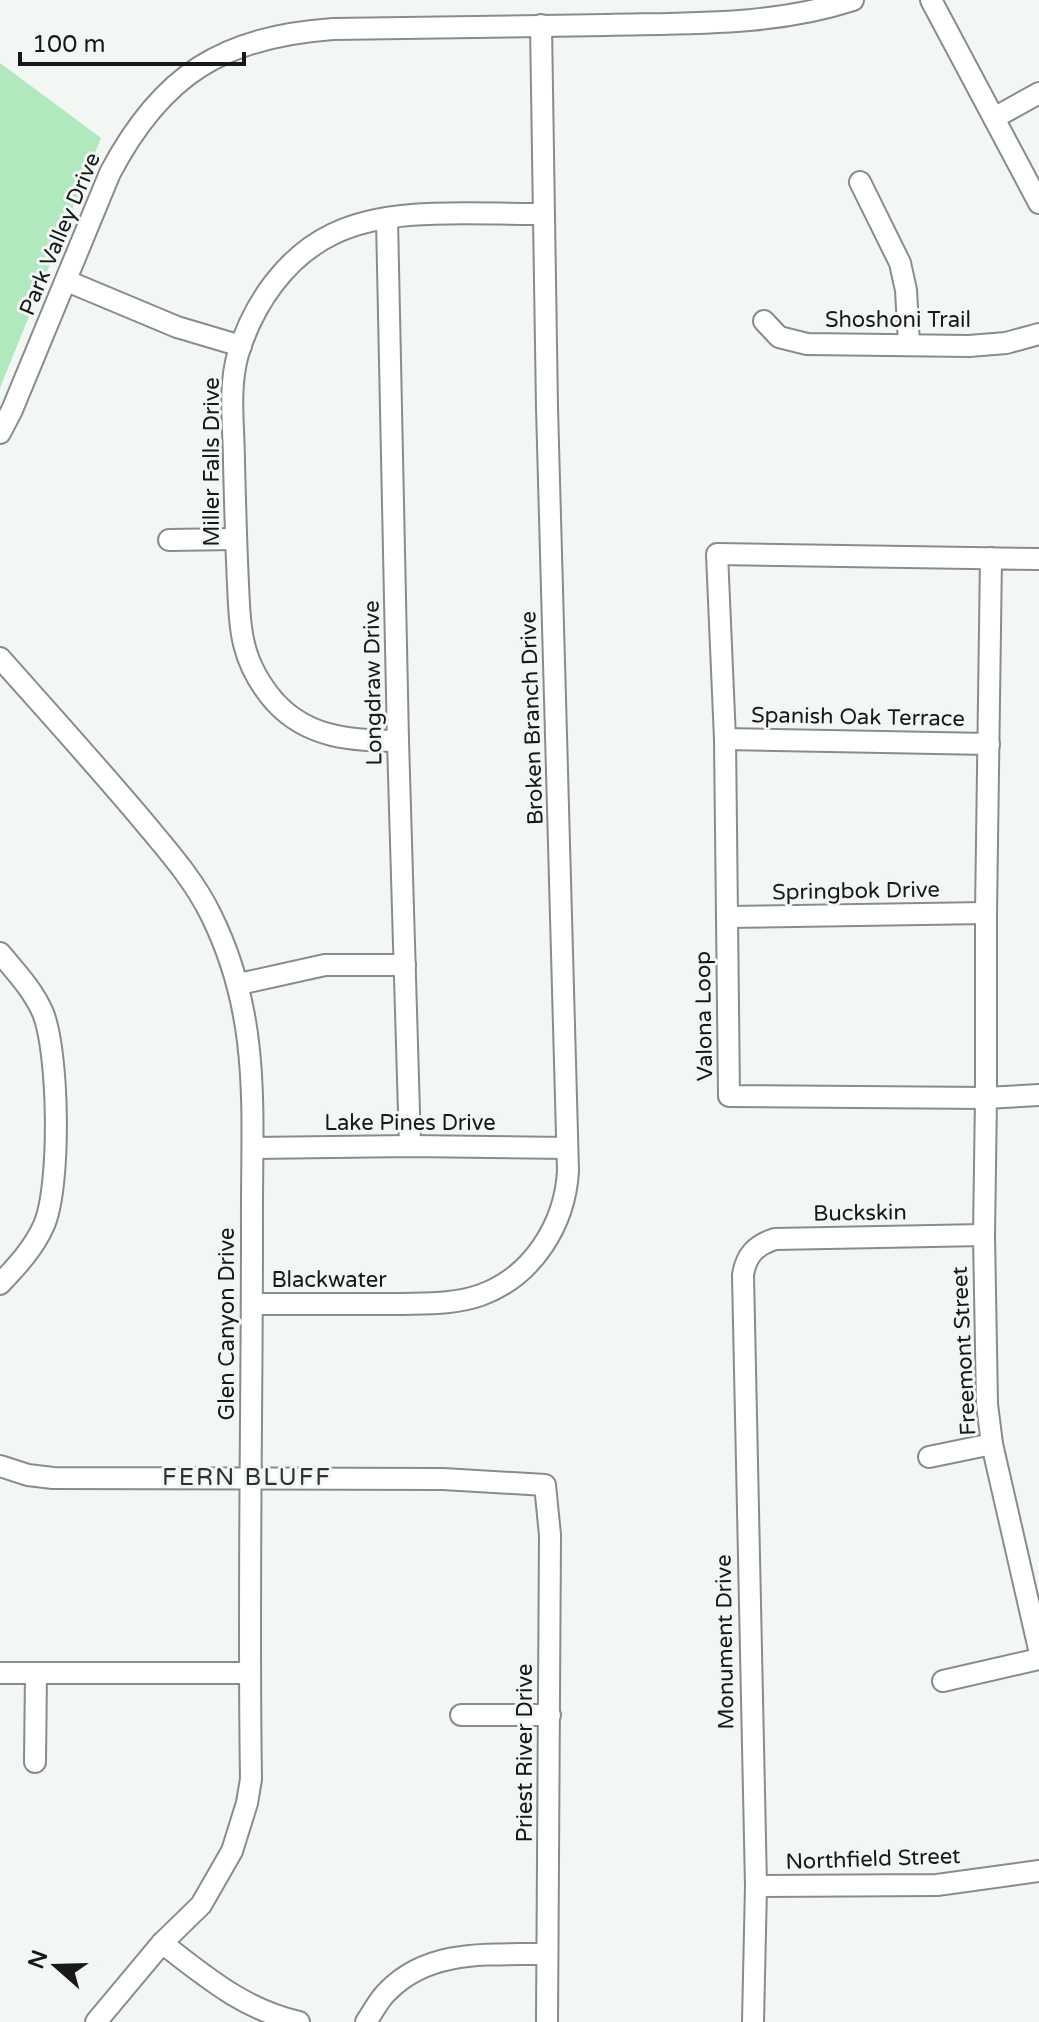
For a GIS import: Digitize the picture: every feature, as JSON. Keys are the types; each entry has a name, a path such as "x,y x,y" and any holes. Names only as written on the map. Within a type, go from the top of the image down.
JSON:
{"street":[{"name":"Park Valley Drive","path":"0,433 67,281 110,173 135,130 178,83 232,49 279,34 320,30 731,22 795,15 853,0"},
{"path":"931,0 1039,203"},
{"name":"Broken Branch Drive","path":"405,1303 447,1302 482,1294 513,1277 530,1262 555,1225 568,1182 542,214 541,25"},
{"path":"994,118 1039,93"},
{"path":"860,182 900,263 906,290 909,344"},
{"name":"Miller Falls Drive","path":"398,741 347,740 303,723 275,702 257,676 244,646 235,539 232,415 233,381 241,346 262,299 285,271 303,254 333,234 355,225 410,215 542,214"},
{"name":"Longdraw Drive","path":"387,219 410,1146"},
{"path":"67,281 177,327 241,346"},
{"name":"Shoshoni Trail","path":"764,321 779,337 791,341 994,344 1039,334"},
{"path":"169,540 235,539"},
{"name":"Valona Loop","path":"986,1098 729,1096 725,739 717,554 1039,559"},
{"path":"991,558 986,1098 1039,1095"},
{"name":"Glen Canyon Drive","path":"0,658 183,869 210,913 239,984 251,1051 251,1779 241,1828 201,1905 162,1943 96,2022"},
{"name":"Spanish Oak Terrace","path":"725,739 989,744"},
{"name":"Springbok Drive","path":"727,917 986,913"},
{"path":"0,953 27,984 44,1014 51,1037 54,1070 54,1184 50,1206 32,1247 0,1284"},
{"path":"239,984 325,965 405,965"},
{"name":"Freemont Street","path":"986,1098 984,1366 992,1444 1039,1649"},
{"name":"Lake Pines Drive","path":"253,1148 567,1148"},
{"name":"Buckskin","path":"746,1261 754,1249 775,1239 984,1235"},
{"name":"Monument Drive","path":"746,1261 743,1275 747,1564 756,1886 753,2022"},
{"name":"Blackwater","path":"253,1304 405,1303"},
{"path":"929,1457 992,1444"},
{"path":"0,1466 28,1475 53,1478 250,1478"},
{"name":"Priest River Drive","path":"250,1478 443,1479 545,1485 550,1535 547,2022"},
{"path":"943,1681 1039,1659"},
{"path":"0,1673 249,1673"},
{"path":"35,1762 36,1673"},
{"path":"461,1715 550,1715"},
{"name":"Northfield Street","path":"756,1886 937,1885 1039,1871"},
{"path":"162,1943 227,1993 275,2016 299,2022"},
{"path":"366,2022 387,1992 420,1966 444,1959 485,1955 547,1954"}],"green space":[{"path":"0,63 101,138 0,388"}],"district":[{"name":"FERN BLUFF","path":"247,1477"}]}
